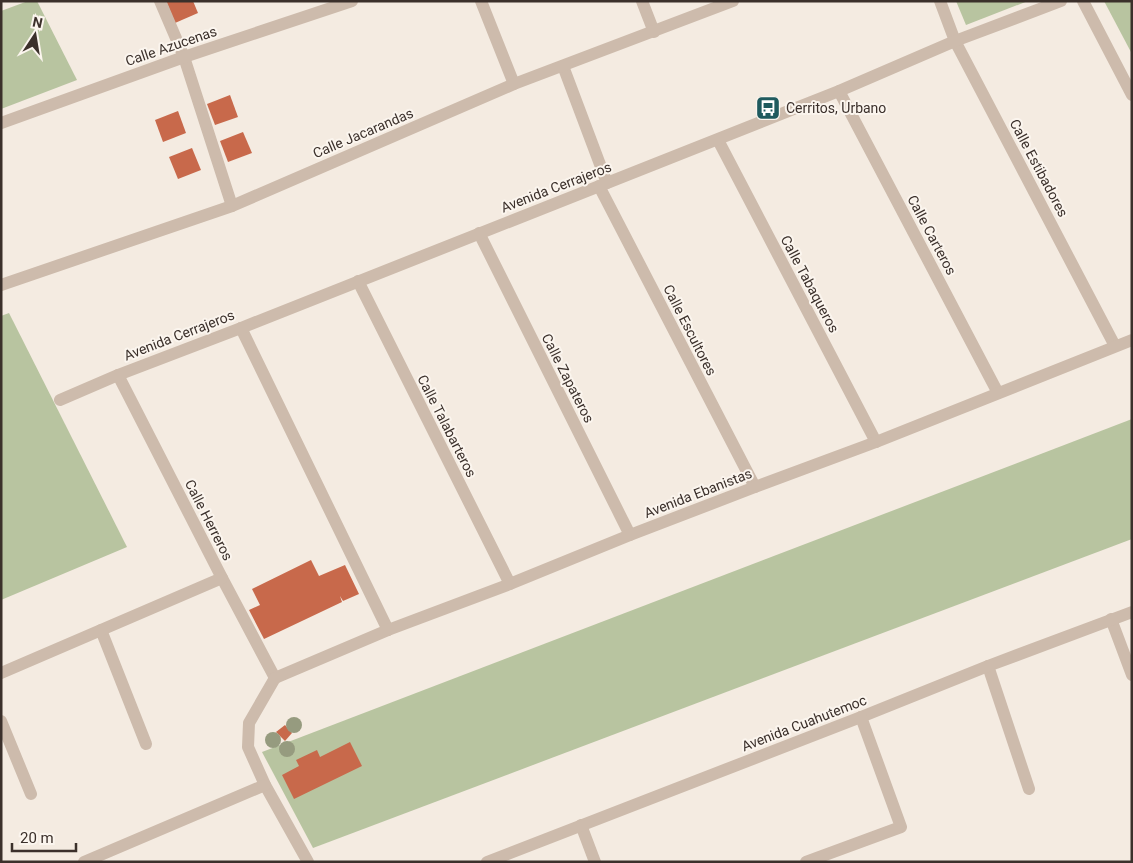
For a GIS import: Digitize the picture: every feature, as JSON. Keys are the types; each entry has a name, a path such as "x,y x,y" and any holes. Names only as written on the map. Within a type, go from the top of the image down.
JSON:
{"street":[{"path":"160,1 184,56 232,206"},
{"name":"Calle Azucenas","path":"1,123 184,56 352,1"},
{"path":"481,1 514,84"},
{"path":"642,1 654,32"},
{"name":"Calle Jacarandas","path":"1,285 232,206 514,84 733,1"},
{"name":"Calle Estibadores","path":"940,1 955,41 1115,346"},
{"name":"Avenida Cerrajeros","path":"60,400 118,375 718,140 840,91 955,41 1061,1"},
{"path":"1083,1 1132,95"},
{"name":"Calle Escultores","path":"563,66 603,185 754,487"},
{"name":"Calle Carteros","path":"840,91 998,393"},
{"name":"Calle Tabaqueros","path":"718,140 876,442"},
{"name":"Calle Zapateros","path":"479,234 630,535"},
{"name":"Calle Talabarteros","path":"358,282 510,584"},
{"path":"241,328 388,630"},
{"name":"Avenida Ebanistas","path":"275,678 388,630 510,584 754,487 876,442 1132,340"},
{"name":"Calle Herreros","path":"118,375 275,678"},
{"path":"1,673 222,578"},
{"name":"Avenida Cuahutemoc","path":"487,862 988,666 1132,612"},
{"path":"1111,619 1132,675"},
{"path":"101,630 146,744"},
{"path":"988,666 1029,789"},
{"path":"275,678 248,723 248,747 265,785 308,862"},
{"path":"806,862 901,827 861,717"},
{"path":"1,721 31,794"},
{"path":"84,862 265,785"},
{"path":"581,825 595,862"}],"green space":[{"path":"28,1 37,1 77,80 1,109 1,11"},
{"path":"956,1 1028,1 966,25"},
{"path":"1104,1 1132,1 1132,54"},
{"path":"9,313 127,547 1,600 1,316"},
{"path":"1132,419 1132,539 313,848 262,752"}],"building":[{"path":"166,1 193,1 198,13 175,23"},
{"path":"230,95 238,117 215,125 207,104"},
{"path":"178,111 186,133 163,142 155,120"},
{"path":"243,132 252,153 228,162 220,141"},
{"path":"192,148 201,170 178,179 169,157"},
{"path":"311,560 319,576 345,565 359,594 343,601 340,596 342,602 264,639 249,610 260,605 252,589"},
{"path":"285,725 292,733 285,741 276,732"},
{"path":"350,742 362,766 294,799 282,775 299,766 296,760 317,750 320,757"}],"place":[{"name":"Cerritos, Urbano","path":"768,108"}]}
